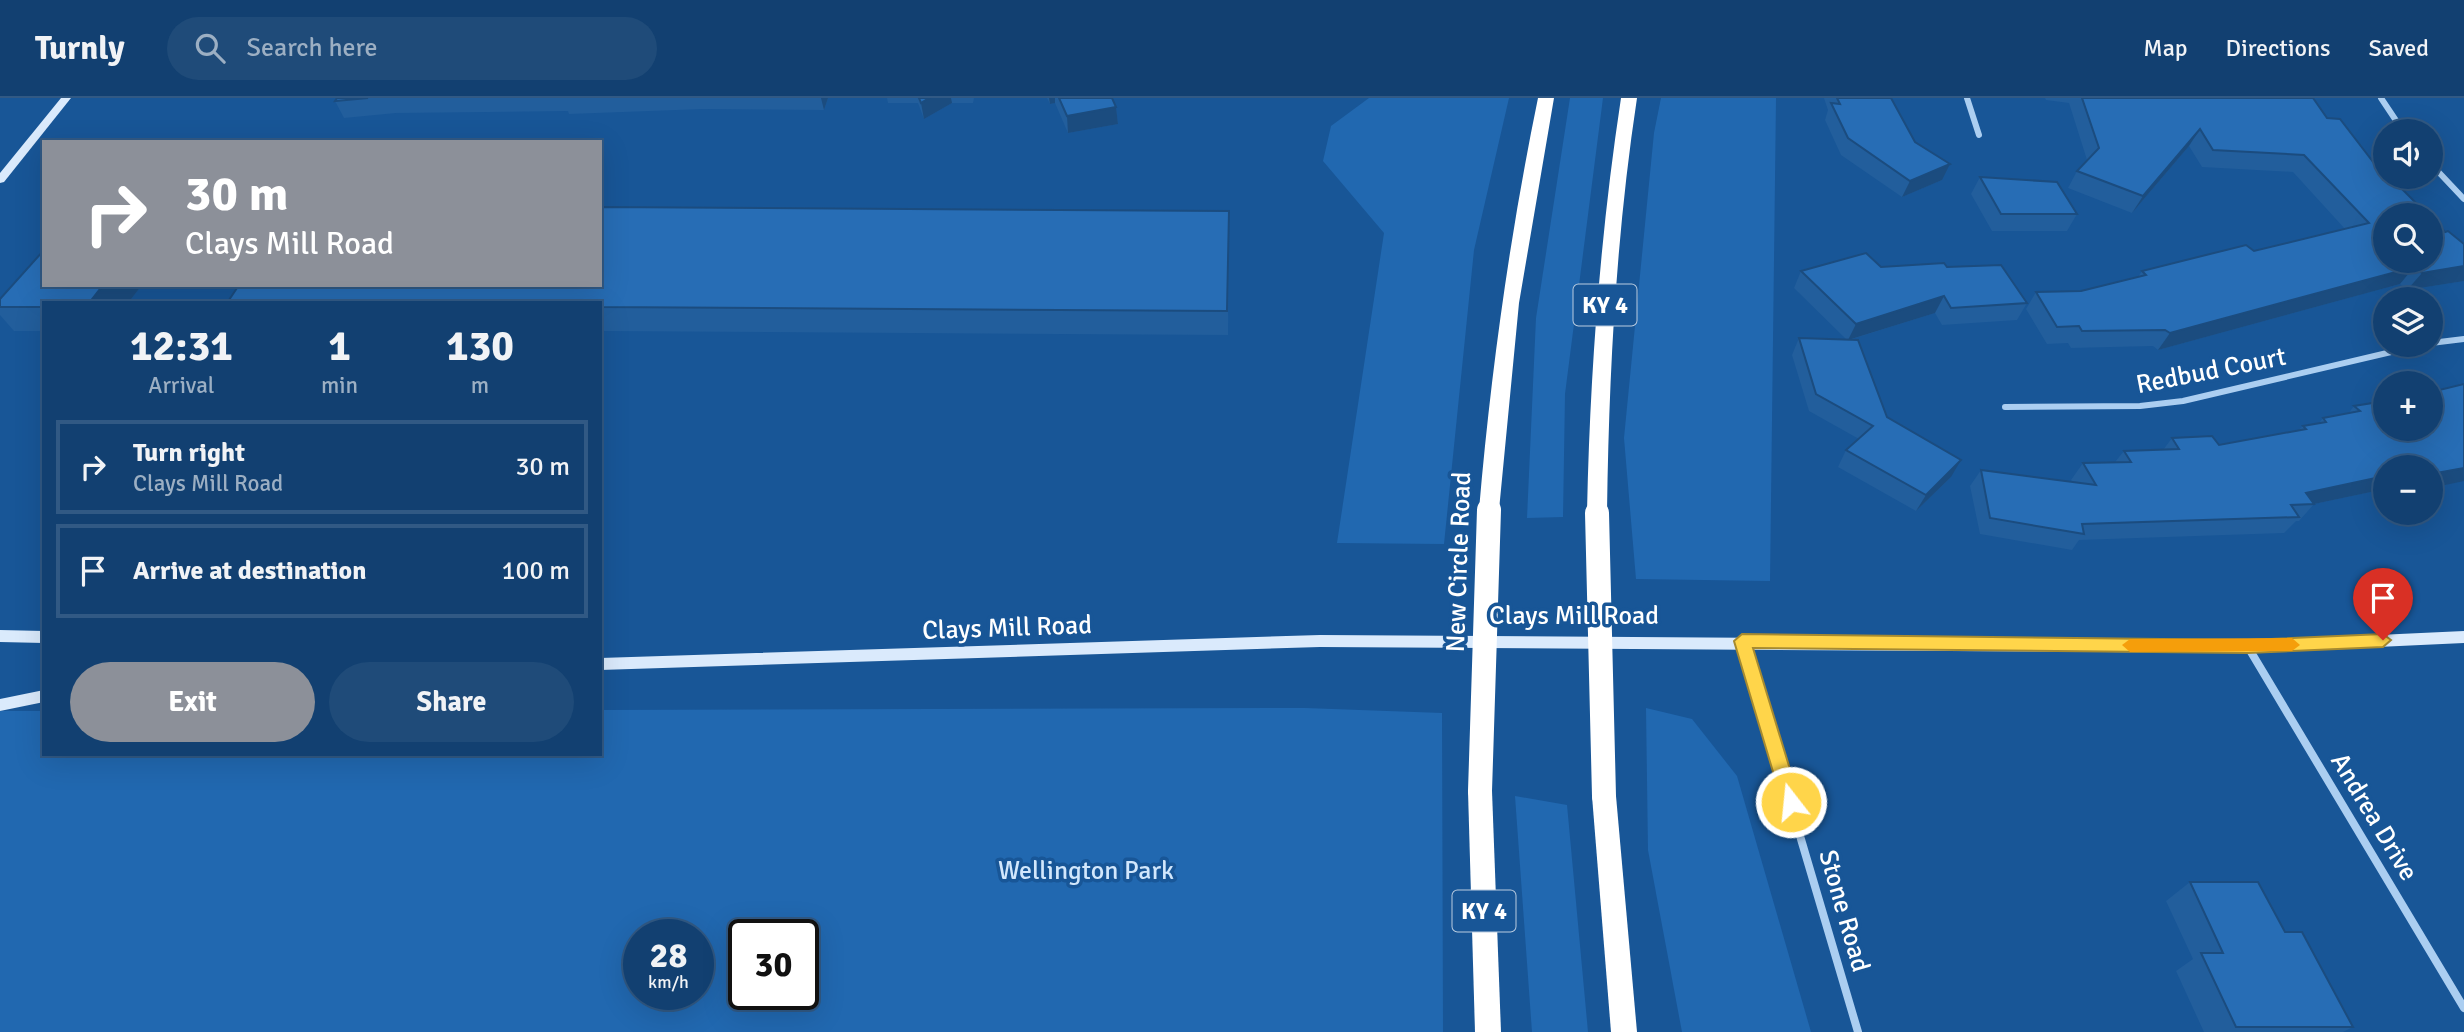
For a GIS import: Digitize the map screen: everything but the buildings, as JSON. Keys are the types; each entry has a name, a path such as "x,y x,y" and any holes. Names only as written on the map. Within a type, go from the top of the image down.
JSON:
{"highway":[{"name":"New Circle Road","path":"1488,1032 1480,791 1489,510 1497,402 1512,274 1546,98"},
{"name":"KY 4","path":"1624,1032 1604,796 1597,513 1605,292 1615,184 1629,98"}],"main road":[{"path":"0,180 66,98"},
{"path":"0,636 42,637"},
{"name":"Clays Mill Road","path":"602,664 1320,641 1742,641 2248,647 2464,637"},
{"path":"0,705 42,696"}],"street":[{"path":"1967,98 1979,135"},
{"path":"2381,98 2395,119"},
{"path":"2443,177 2464,199"},
{"path":"2443,342 2464,339"},
{"name":"Redbud Court","path":"2005,407 2140,406 2183,401 2373,356"},
{"name":"Stone Road","path":"1742,641 1858,1032"},
{"name":"Andrea Drive","path":"2248,647 2464,1008"}],"green space":[{"path":"1369,98 1509,98 1474,250 1444,544 1337,543 1384,233 1323,161 1331,126"},
{"path":"1570,98 1603,98 1565,394 1563,517 1527,518 1536,318"},
{"path":"1661,98 1776,98 1770,581 1636,579 1624,438 1654,133"},
{"name":"Wellington Park","path":"1305,708 1442,713 1443,1032 0,1032 0,711 42,711 42,756 602,756 602,710"},
{"path":"1646,708 1692,719 1737,776 1811,1032 1682,1032 1648,850"},
{"path":"1515,796 1567,805 1588,1032 1532,1032"}],"slow traffic":[{"path":"2130,645 2292,645"}],"route":[{"path":"1791,802 1742,641 2248,647 2383,640"}]}
